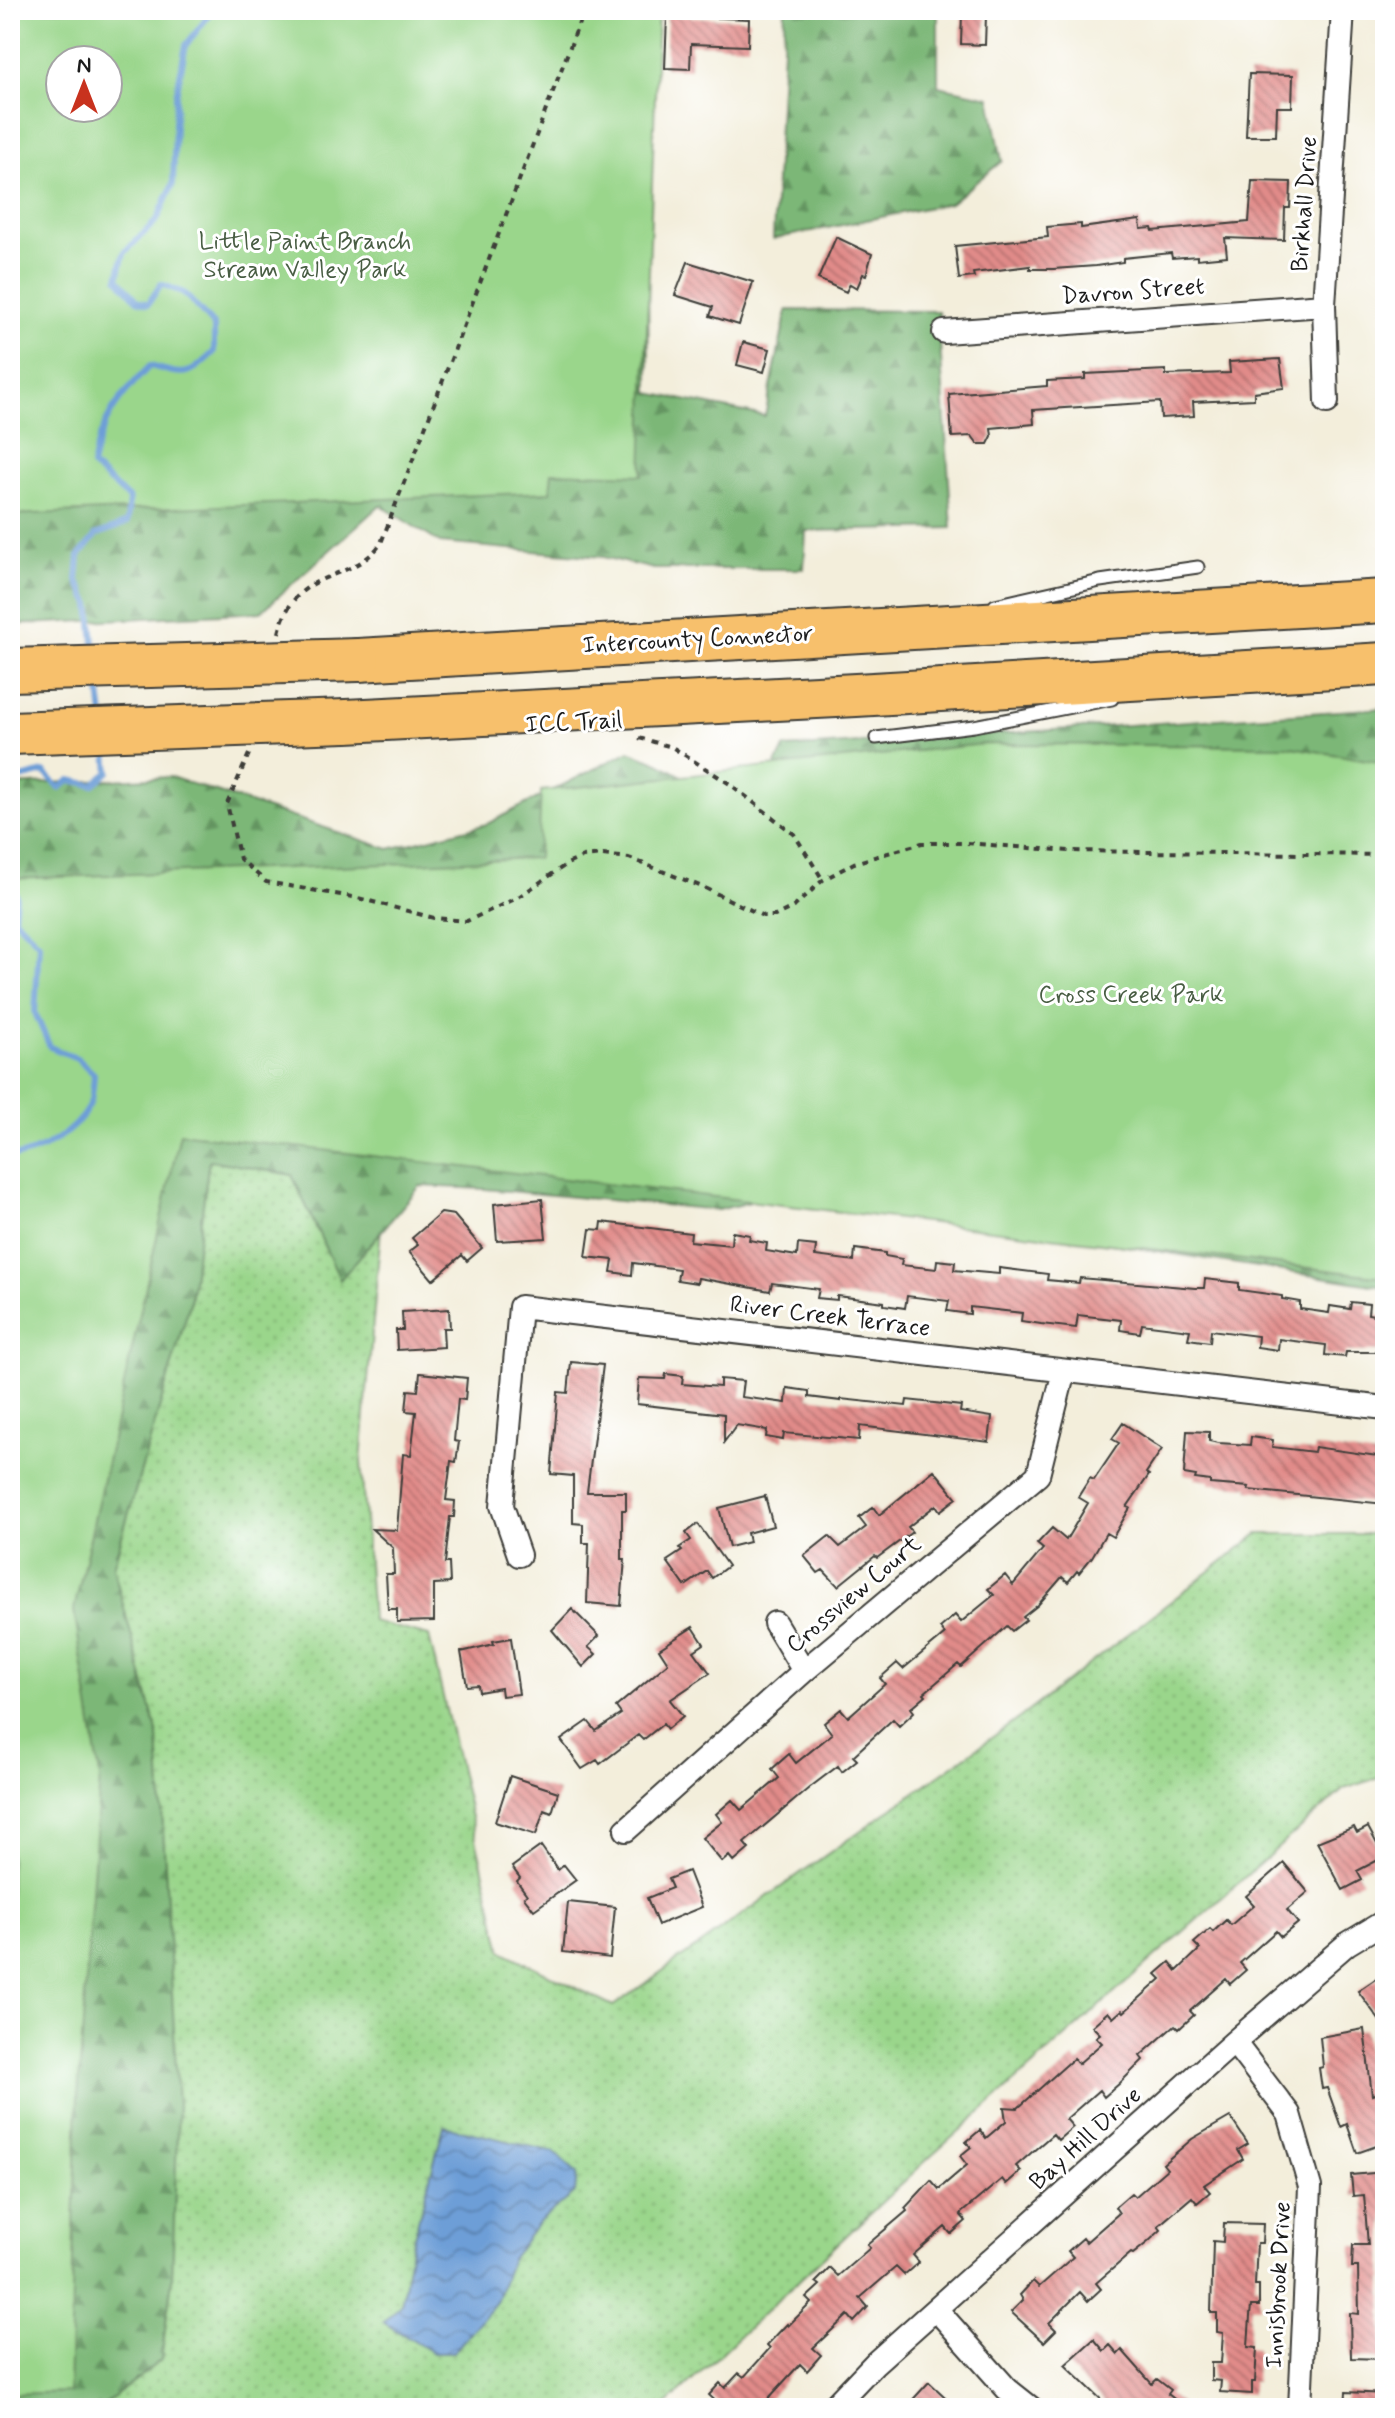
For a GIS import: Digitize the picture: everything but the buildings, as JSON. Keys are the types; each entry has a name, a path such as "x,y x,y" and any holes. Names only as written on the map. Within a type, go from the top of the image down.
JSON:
{"highway":[{"name":"Intercounty Connector","path":"10,670 358,660 1385,601"},
{"path":"10,733 346,721 1385,664"}],"street":[{"name":"Birkhall Drive","path":"1327,402 1324,305 1343,10"},
{"name":"Davron Street","path":"944,332 1324,305"},
{"name":"River Creek Terrace","path":"519,1555 502,1506 520,1307 1385,1408"},
{"name":"Crossview Court","path":"626,1830 804,1671 1038,1475 1064,1371"},
{"path":"775,1623 804,1671"},
{"name":"Bay Hill Drive","path":"832,2408 875,2363 1234,2042 1347,1944 1385,1921"},
{"name":"Innisbrook Drive","path":"1234,2042 1289,2114 1310,2187 1300,2408"},
{"path":"936,2309 1007,2389 1031,2408"}],"lane":[{"path":"987,607 1091,583 1198,567"},
{"path":"898,629 972,611"},
{"path":"1151,690 1223,674"},
{"path":"876,738 1029,717 1122,697"}],"path":[{"name":"ICC Trail","path":"637,737 672,747 730,784 794,834 823,880"}],"green space":[{"name":"Little Paint Branch Stream Valley Park","path":"10,10 646,10 649,393 765,416 787,310 938,311 952,528 806,531 804,569 654,569 603,557 440,543 380,505 261,612 10,625"},
{"name":"Little Paint Branch Stream Valley Park","path":"10,10 658,10 642,475 552,472 550,492 10,515"},
{"path":"785,10 938,10 938,86 990,97 1002,161 950,203 773,239"},
{"path":"1385,708 1385,1287 787,1193 718,1210 420,1186 340,1280 292,1175 209,1160 190,1303 113,1567 158,1735 178,2105 172,2279 161,2360 100,2408 10,2408 10,785 171,777 389,849 487,824 629,751 659,763 751,815 784,748"},
{"name":"Cross Creek Park","path":"984,744 1286,746 1385,763 1385,1277 180,1133 74,1610 100,1776 78,2097 69,2392 10,2394 10,879 538,858 541,791"},
{"path":"180,1133 387,1158 361,1461 372,1621 429,1636 502,1951 613,2006 1018,1719 1258,1534 1385,1534 1385,1763 1382,1777 1344,1789 929,2158 663,2408 10,2408 74,1610"}],"water":[{"path":"444,2126 554,2152 577,2173 575,2193 539,2222 511,2259 496,2302 453,2353 433,2353 383,2322 401,2305 411,2247"}],"waterway":[{"path":"95,653 90,604 77,580 79,556 96,535 127,523 129,499 92,466 100,435 112,411 150,366 185,372 198,367 214,352 214,326 184,293 161,284 148,304 137,300 118,278 124,253 157,220 173,184 176,95 186,45 213,10"},
{"path":"99,684 103,716"},
{"path":"10,781 44,772 60,788 70,780 93,785 109,772 106,743"},
{"path":"10,880 16,895 14,918 39,943 35,1013 50,1047 77,1058 94,1074 90,1103 75,1125 44,1147 10,1157"}]}
